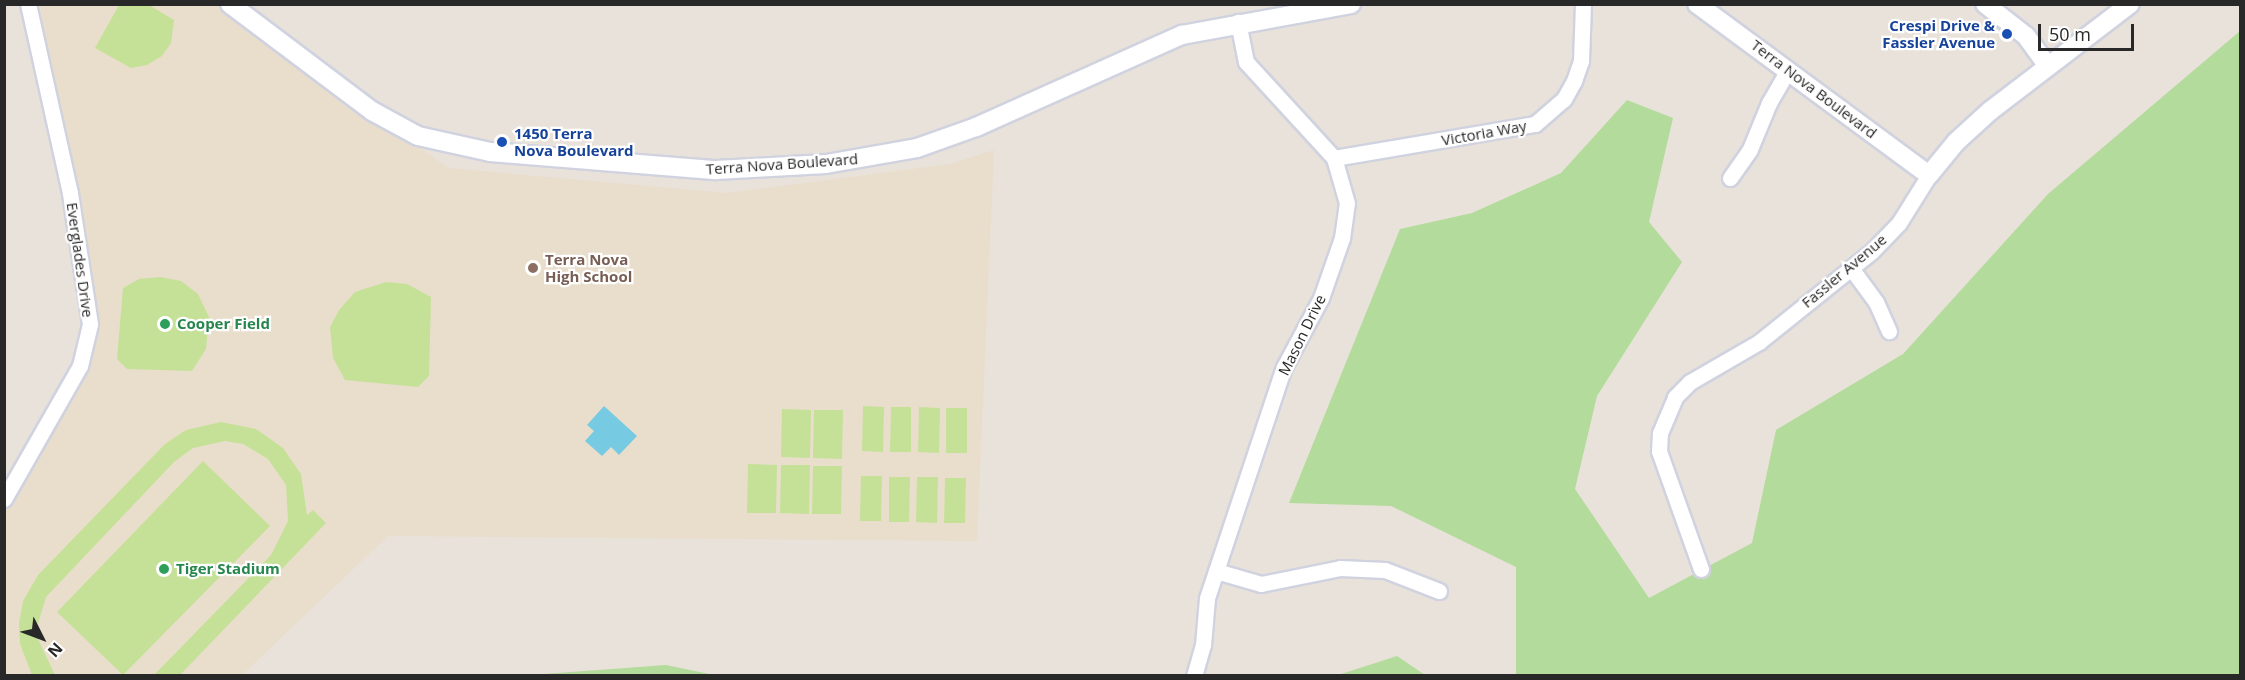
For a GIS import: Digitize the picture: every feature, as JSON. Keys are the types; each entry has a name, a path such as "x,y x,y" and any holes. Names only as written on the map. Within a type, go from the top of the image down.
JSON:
{"street":[{"name":"Everglades Drive","path":"4,499 80,366 90,324 70,193 28,4"},
{"name":"Terra Nova Boulevard","path":"230,4 372,111 418,136 490,152 716,170 826,164 917,148 976,127 1153,45 1238,22 1351,4"},
{"name":"Victoria Way","path":"1334,158 1535,124 1564,99 1574,81 1581,61 1583,4"},
{"name":"Terra Nova Boulevard","path":"1697,4 1929,175"},
{"path":"1985,4 2025,36 2048,66"},
{"name":"Fassler Avenue","path":"1701,569 1659,452 1666,413 1690,382 1759,342 1851,268 1899,223 1929,175 1971,127 2130,4"},
{"name":"Mason Drive","path":"1194,675 1203,645 1207,598 1284,367 1315,315 1342,238 1347,202 1334,158 1253,72 1242,51 1238,22"},
{"path":"1730,178 1750,150 1769,103 1788,70"},
{"path":"1851,268 1876,302 1889,331"},
{"path":"1216,571 1262,584 1279,583 1333,569 1385,570 1439,591"}],"shaded area":[{"name":"Terra Nova High School","path":"40,5 220,5 448,168 727,193 950,164 994,150 977,541 388,536 242,675 5,676 4,506 89,343"}],"green space":[{"path":"119,5 149,5 174,20 171,43 162,56 147,65 131,68 95,48"},
{"path":"2240,31 2240,675 1516,675 1516,567 1391,506 1289,503 1400,229 1472,213 1561,173 1627,100 1673,118 1649,222 1682,262 1597,396 1575,489 1649,598 1752,543 1776,430 1903,354 2048,194"},
{"name":"Cooper Field","path":"160,277 181,281 198,294 209,317 206,349 192,371 127,369 117,359 123,288 139,279"},
{"path":"386,282 407,284 431,297 429,376 418,387 345,380 333,358 330,327 339,310 355,292"},
{"path":"863,406 884,407 883,452 862,451"},
{"path":"891,407 911,407 911,452 890,452"},
{"path":"919,407 940,408 939,453 918,452"},
{"path":"946,408 967,408 967,453 946,453"},
{"path":"782,409 811,410 810,458 781,457"},
{"path":"814,410 843,410 842,459 813,458"},
{"path":"221,422 256,429 283,448 301,474 307,515 313,510 326,523 180,675 154,675 271,555 288,521 286,485 268,459 243,444 225,441 193,448 174,462 46,597 38,624 38,639 55,675 32,675 20,644 19,624 23,601 38,575 165,444 186,430"},
{"name":"Tiger Stadium","path":"203,461 270,526 123,675 57,612"},
{"path":"748,464 777,465 776,513 747,513"},
{"path":"781,465 810,465 809,514 780,513"},
{"path":"813,466 842,466 841,514 812,514"},
{"path":"861,476 882,476 881,521 860,521"},
{"path":"889,477 910,477 909,522 889,522"},
{"path":"917,477 938,477 937,523 916,522"},
{"path":"945,478 966,478 965,523 944,523"},
{"path":"1397,656 1425,675 1338,675"},
{"path":"666,665 714,675 530,675"}],"water":[{"path":"604,406 637,436 619,455 611,447 602,456 585,441 594,431 587,425"}],"place":[{"name":"Crespi Drive & Fassler Avenue","path":"2007,34"},
{"name":"1450 Terra Nova Boulevard","path":"502,142"},
{"name":"Terra Nova High School","path":"533,268"},
{"name":"Cooper Field","path":"165,324"},
{"name":"Tiger Stadium","path":"164,569"}]}
